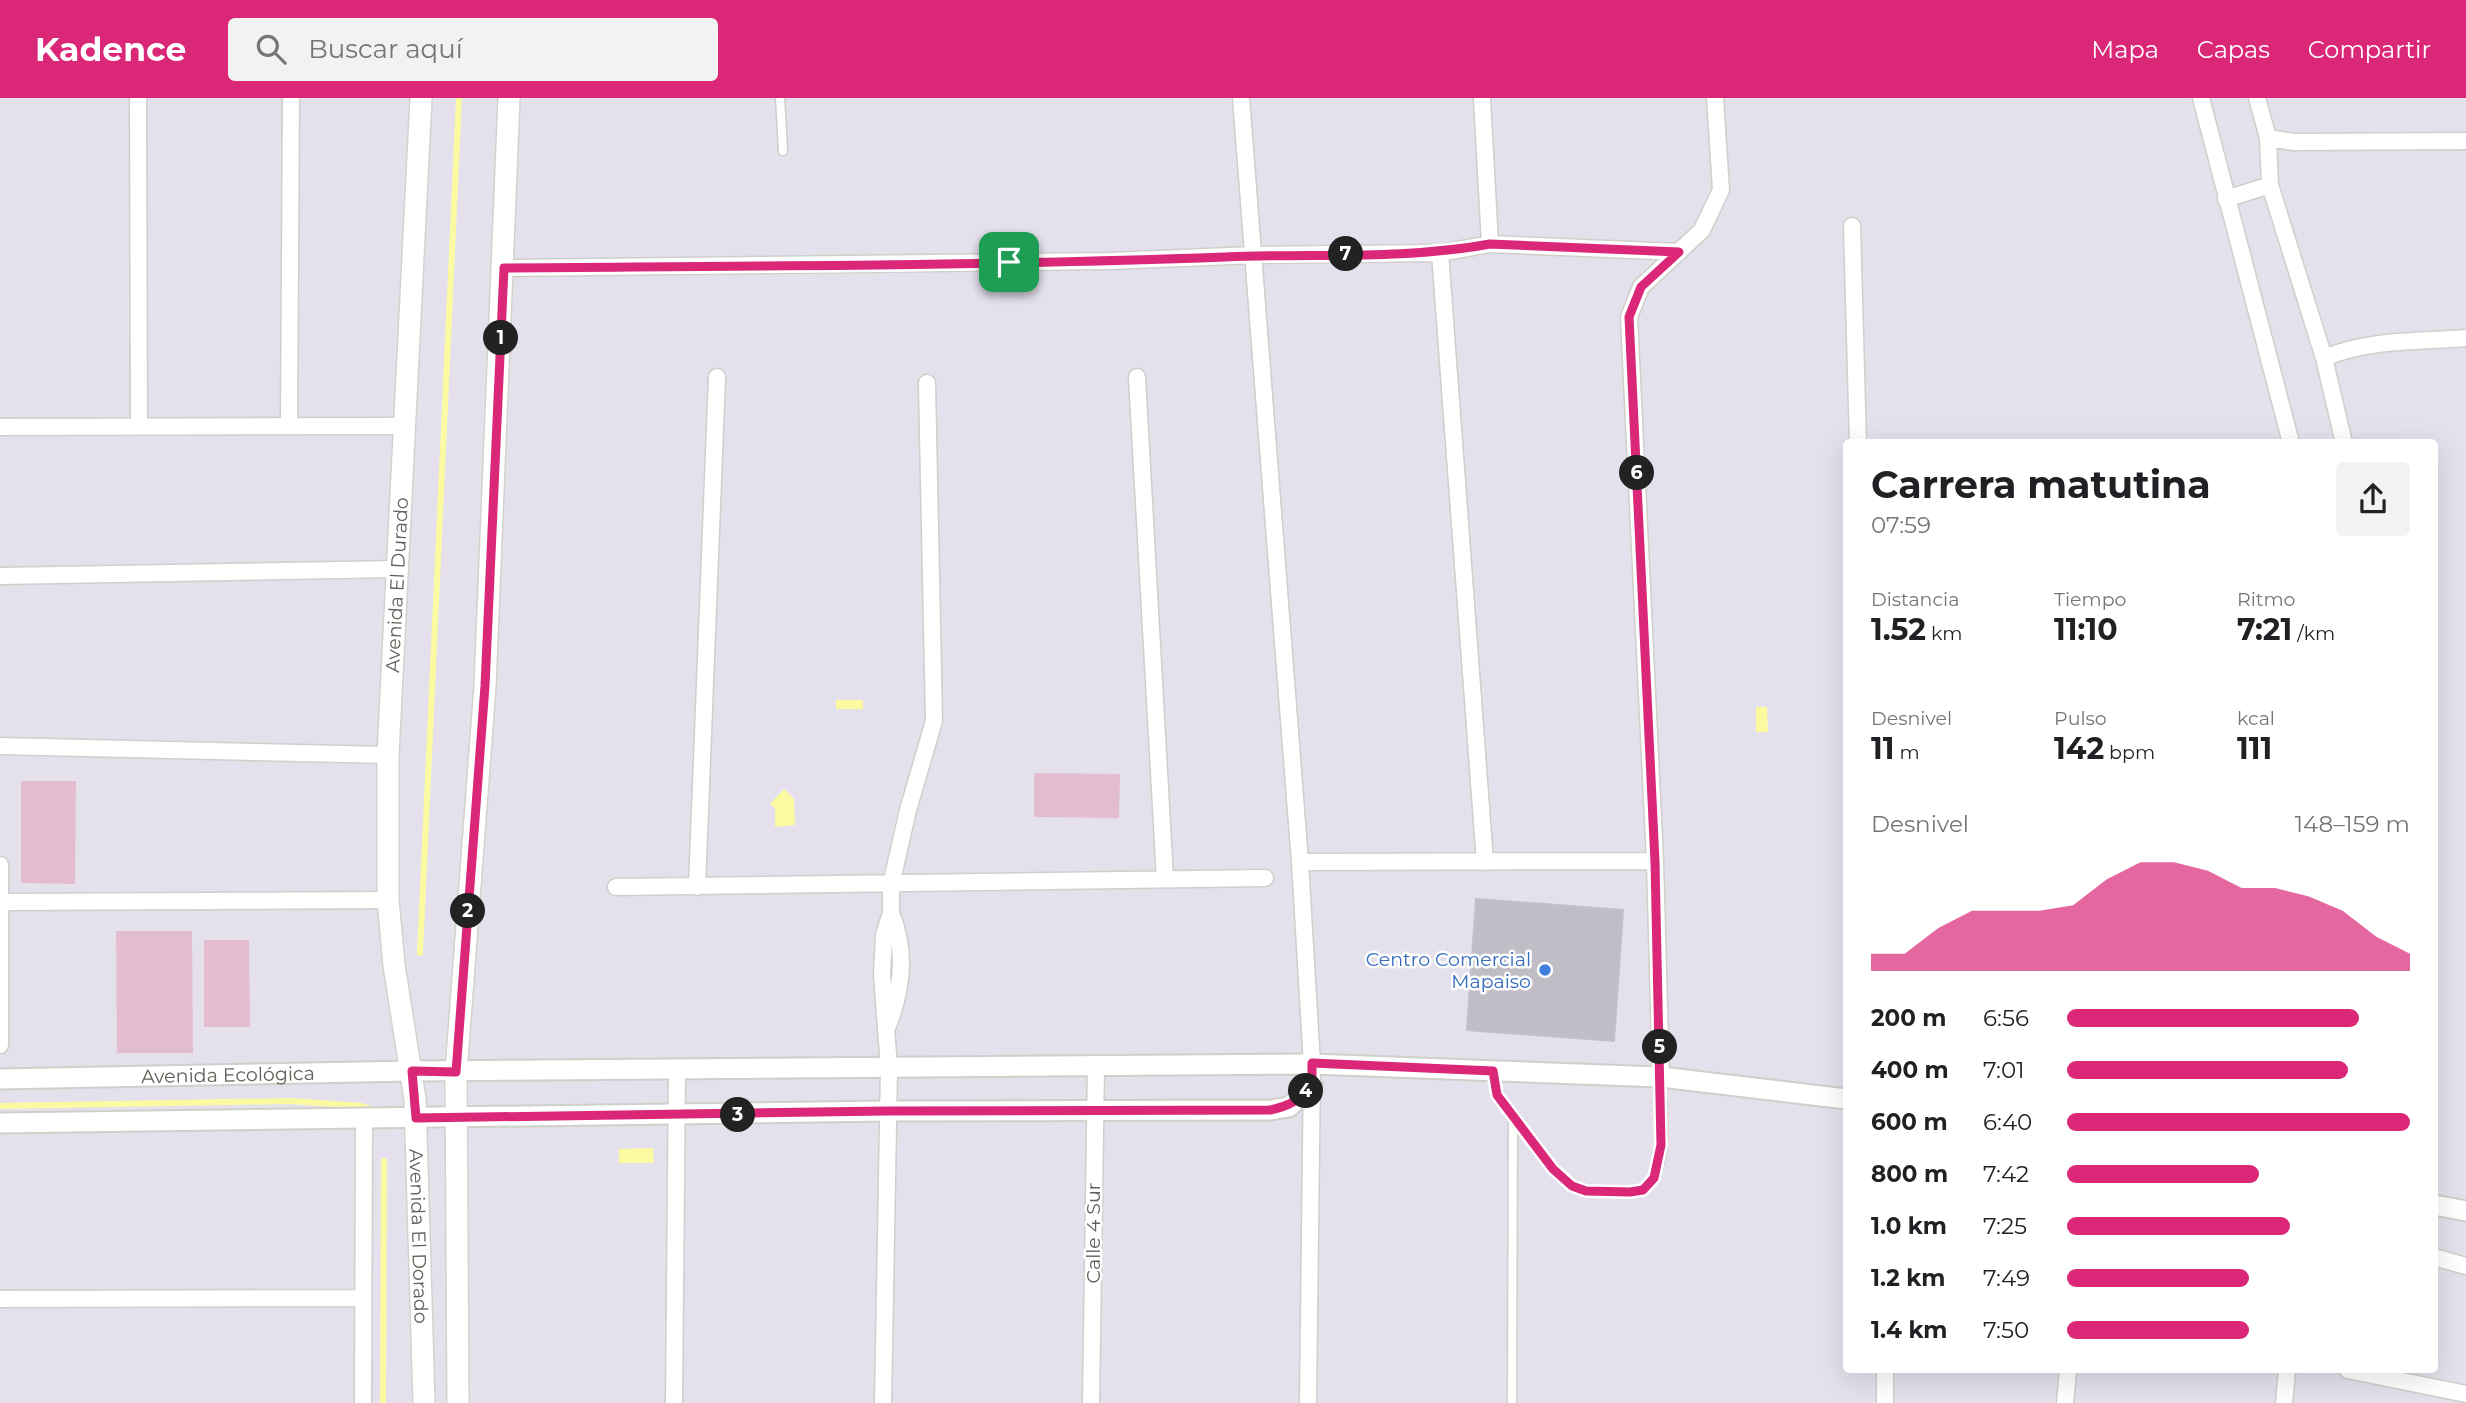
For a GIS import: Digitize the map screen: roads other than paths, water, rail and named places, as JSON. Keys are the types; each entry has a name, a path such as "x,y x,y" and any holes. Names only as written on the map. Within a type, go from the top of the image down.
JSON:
{"main road":[{"name":"Avenida El Durado","path":"412,1071 394,965 388,900 388,755 421,98"},
{"path":"456,1118 456,1072 485,686 509,98"},
{"name":"Avenida El Dorado","path":"412,1071 416,1118 424,1403"},
{"name":"Avenida El Dorado","path":"456,1118 458,1403"}],"street":[{"path":"138,98 139,425"},
{"path":"289,425 291,98"},
{"path":"1241,98 1300,862 1312,1063 1308,1403"},
{"path":"1482,98 1490,244"},
{"path":"1661,1077 1655,862 1629,317 1641,287 1702,230 1721,190 1715,98"},
{"path":"2201,98 2290,439"},
{"path":"2257,98 2268,138 2270,185 2324,358 2343,439"},
{"path":"2268,138 2294,142 2466,141"},
{"path":"2226,199 2270,185"},
{"path":"1852,226 1858,439"},
{"path":"504,268 1110,261 1254,255 1440,253 1490,244 1679,252"},
{"path":"1440,253 1485,862"},
{"path":"2324,358 2346,349 2373,344 2466,338"},
{"path":"697,887 717,377"},
{"path":"1137,377 1165,879"},
{"path":"883,1403 889,1067 887,1028 895,1007 901,973 900,935 891,913 891,885 908,810 934,721 927,383"},
{"path":"0,427 405,426"},
{"path":"0,576 397,569"},
{"path":"0,746 388,755"},
{"path":"1300,862 1655,862"},
{"path":"0,865 0,1045"},
{"path":"616,887 1265,878"},
{"path":"1,902 388,900"},
{"name":"Avenida Ecológica","path":"0,1079 412,1071 677,1071 1312,1063 1661,1077 1843,1099"},
{"name":"Calle 4 Sur","path":"1091,1403 1096,1064"},
{"path":"674,1403 677,1071"},
{"path":"0,1123 676,1116 887,1111 1270,1110 1289,1107 1312,1085"},
{"path":"363,1403 364,1118"},
{"path":"2438,1206 2466,1211"},
{"path":"2438,1259 2466,1266"},
{"path":"0,1299 362,1298"},
{"path":"1885,1373 1885,1403"},
{"path":"2065,1403 2068,1373"},
{"path":"2284,1403 2287,1373"},
{"path":"2363,1373 2466,1394"}],"lane":[{"path":"780,98 783,151"},
{"path":"1493,1071 1497,1095 1553,1169 1572,1186 1586,1191 1643,1190 1654,1178 1661,1145 1661,1077"},
{"path":"1513,1114 1513,1403"}],"waterway":[{"path":"420,953 459,98"},
{"path":"0,1106 291,1101 362,1106 376,1111"},
{"path":"383,1403 384,1161"}],"place":[{"name":"Centro Comercial Mapaiso","path":"1545,970"}]}
